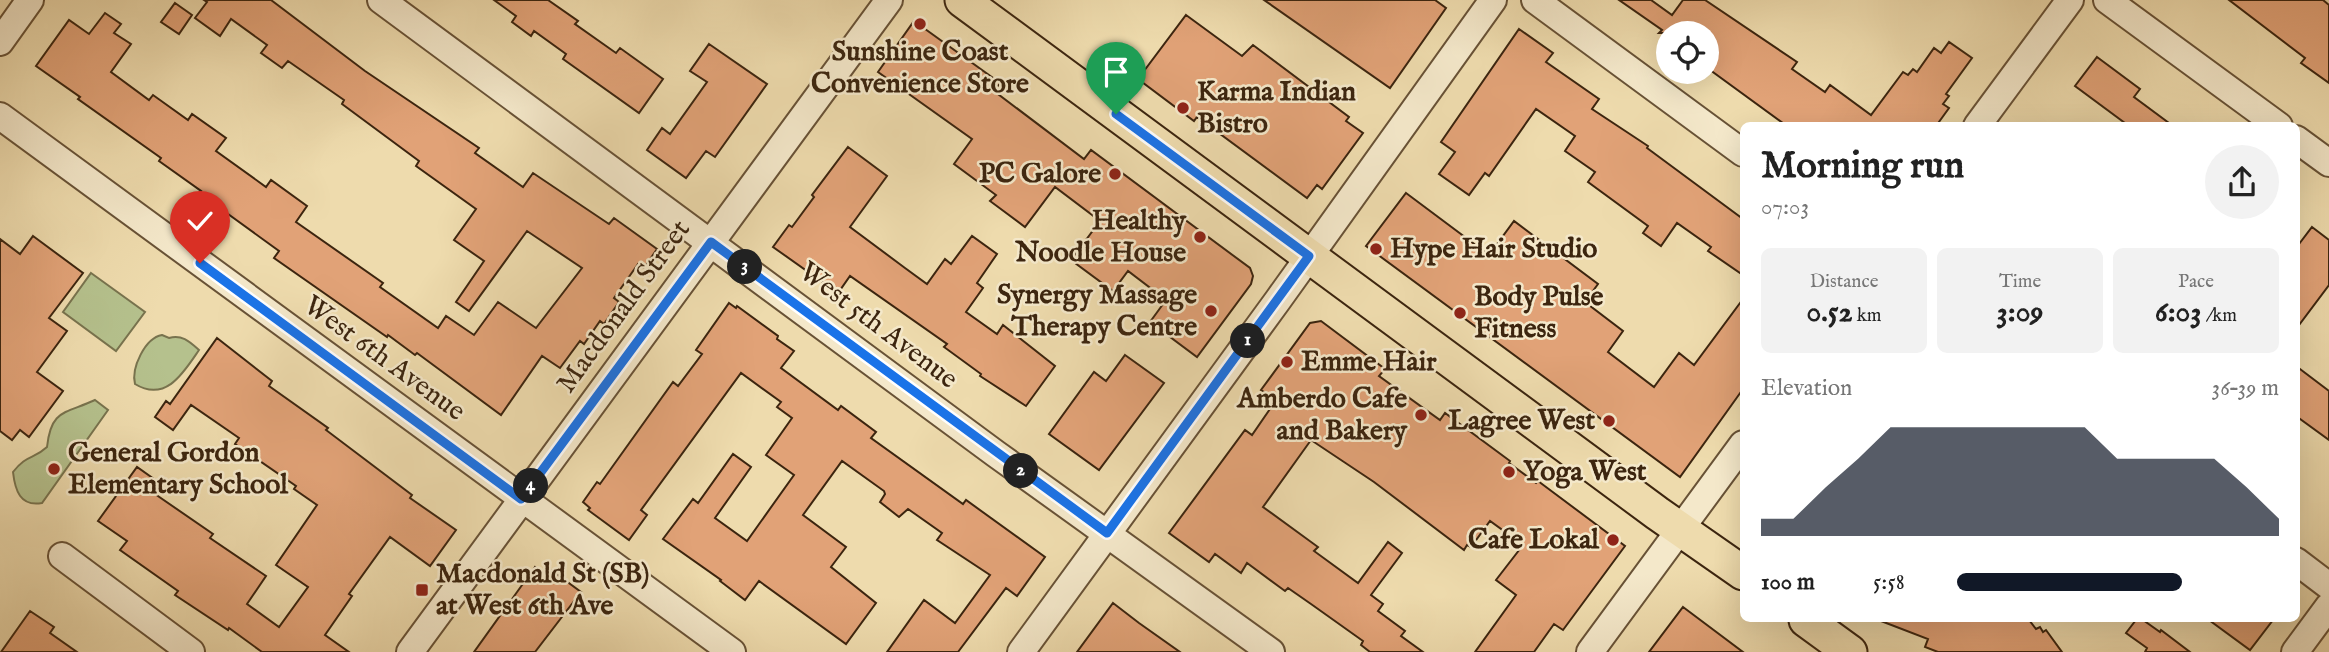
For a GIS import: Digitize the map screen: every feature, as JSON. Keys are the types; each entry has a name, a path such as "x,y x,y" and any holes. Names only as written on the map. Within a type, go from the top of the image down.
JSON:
{"main road":[{"path":"962,0 1740,571"},
{"path":"1809,622 1850,652"}],"street":[{"path":"0,42 30,0"},
{"name":"West 5th Avenue","path":"381,0 1271,652"},
{"name":"Macdonald Street","path":"410,652 889,0"},
{"path":"1021,652 1493,0"},
{"path":"1535,0 1740,151"},
{"path":"1980,122 2070,0"},
{"path":"2107,0 2274,122"},
{"name":"West 6th Avenue","path":"0,116 732,652"},
{"path":"2300,142 2329,163"},
{"path":"1590,652 1740,448"},
{"path":"62,556 191,652"},
{"path":"2300,564 2329,586"},
{"path":"2295,652 2329,606"}],"green space":[{"path":"91,273 145,312 116,351 63,312"},
{"path":"162,335 182,338 199,350 173,382 156,390 146,389 135,384 137,362 150,342"},
{"path":"95,400 108,410 42,503 35,504 24,500 17,491 13,472 22,462 47,447 52,426 61,414"}],"building":[{"path":"204,0 271,0 365,71 479,148 475,153 523,187 533,173 609,224 614,218 657,249 644,268 638,264 614,298 619,302 604,324 600,321 584,344 580,341 560,368 542,356 501,415 417,353 415,355 388,335 387,337 274,258 279,251 199,193 201,191 159,161 161,158 36,66 69,20 89,34 105,13 121,24 114,33 131,44 111,72 149,100 153,95 188,120 192,114 226,138 216,151 266,187 271,180 307,206 296,222 383,283 380,287 438,328 446,316 474,335 498,302 536,328 582,268 527,231 469,311 456,302 484,261 454,240 476,209 416,166 419,161 342,104 344,100 288,61 282,68 261,53 267,45 231,19 220,36 195,18 207,2"},
{"path":"494,0 548,0 578,21 575,24 616,53 620,48 663,79 639,113 563,59 566,54 534,31 531,36 512,22 516,16"},
{"path":"1264,0 1435,0 1446,8 1390,88"},
{"path":"1619,0 1651,0 1672,15 1683,0 1705,0 1797,62 1792,69 1825,92 1830,85 1871,115 1903,72 1908,75 1913,69 1917,72 1934,48 1941,53 1949,42 1972,58 1946,94 1949,96 1943,104 1949,108 1939,122 1782,122 1719,76 1719,21 1656,21 1656,26"},
{"path":"2229,0 2323,0 2329,5 2329,83 2301,63 2305,58"},
{"path":"175,3 192,15 179,34 161,22"},
{"path":"1186,15 1242,56 1253,45 1349,117 1346,121 1363,133 1322,189 1317,185 1307,198 1197,117 1194,121 1138,79"},
{"path":"914,21 1000,83 994,91 1084,159 1091,150 1250,268 1253,276 1251,284 1197,357 1150,322 1166,300 1128,271 1113,291 1071,260 1100,221 1055,187 1025,227 990,201 996,195 954,164 972,139 878,72"},
{"path":"1519,29 1553,53 1546,62 1599,99 1592,109 1648,146 1647,148 1740,217 1740,273 1708,251 1711,247 1677,223 1661,246 1643,233 1648,226 1588,182 1595,172 1565,151 1575,136 1536,109 1489,176 1485,173 1469,195 1439,174 1455,152 1441,142"},
{"path":"709,44 767,84 715,157 706,151 686,178 647,150 662,128 670,134 707,82 690,71"},
{"path":"2097,57 2140,89 2134,97 2168,122 2124,122 2075,86"},
{"path":"848,147 887,176 850,227 927,284 945,259 951,264 972,236 997,254 977,283 983,288 966,312 997,334 1003,325 1055,366 1026,406 980,376 981,374 944,347 947,344 850,276 838,293 773,247 789,225 792,227"},
{"path":"1406,193 1489,255 1514,221 1598,284 1585,302 1623,331 1608,352 1654,387 1679,353 1694,365 1740,303 1740,393 1680,477 1366,246"},
{"path":"2312,227 2329,240 2329,285 2300,324 2300,243"},
{"path":"33,236 83,273 49,318 67,331 37,372 63,391 29,437 20,430 12,440 0,431 0,239 20,254"},
{"path":"729,303 778,336 777,339 794,351 781,368 838,410 841,406 876,432 871,438 963,504 966,500 1045,557 1017,596 1006,588 958,652 887,652 924,600 955,623 990,575 937,540 942,533 908,509 899,517 880,502 884,491 842,461 803,515 846,547 831,567 876,603 846,644 759,581 745,600 663,539 693,499 698,503 733,454 751,467 715,518 747,541 794,475 766,455 792,418 777,407 781,402 741,373 641,510 647,515 629,540 588,510 590,508 583,502 597,482 600,484 673,382 678,386 702,354 696,350"},
{"path":"1321,321 1385,369 1379,376 1440,420 1445,413 1536,483 1538,481 1625,546 1563,630 1554,624 1534,652 1475,652 1516,595 1496,580 1523,545 1490,521 1471,547 1467,545 1464,550 1374,482 1311,440 1263,507 1318,547 1314,551 1358,583 1388,542 1402,553 1371,595 1383,604 1378,611 1405,631 1401,636 1423,652 1370,652 1361,645 1363,641 1288,588 1285,591 1247,563 1241,573 1215,554 1209,562 1169,533 1245,430 1252,435 1272,406 1264,399 1267,394 1261,390 1310,323"},
{"path":"217,338 272,381 269,386 328,428 326,430 412,495 410,498 456,530 430,566 390,537 349,594 352,596 325,635 349,652 262,652 175,595 178,591 120,550 127,541 98,521 137,467 161,484 155,494 213,534 210,538 266,576 247,604 279,627 308,587 276,565 317,505 294,489 296,486 235,444 239,438 191,405 173,430 155,417 166,401 170,404"},
{"path":"1125,355 1164,383 1099,470 1049,434 1094,372 1106,381"},
{"path":"2300,369 2329,391 2329,440 2300,419"},
{"path":"535,567 543,574 547,567 581,592 535,652 474,652"},
{"path":"1113,603 1139,623 1180,652 1077,652"},
{"path":"1683,607 1743,652 1649,652"},
{"path":"30,611 54,627 50,633 77,652 1,652"},
{"path":"1884,622 2031,622 2036,629 2040,627 2043,632 2046,630 2062,652 1938,652 1925,647 1928,639"},
{"path":"2134,622 2146,622 2190,652 2145,652 2147,648 2126,633"},
{"path":"2212,622 2271,622 2250,650"}],"place":[{"name":"Sunshine Coast Convenience Store","path":"920,24"},
{"name":"Karma Indian Bistro","path":"1183,108"},
{"name":"PC Galore","path":"1115,174"},
{"name":"Healthy Noodle House","path":"1200,237"},
{"name":"Hype Hair Studio","path":"1376,249"},
{"name":"Synergy Massage Therapy Centre","path":"1211,311"},
{"name":"Body Pulse Fitness","path":"1460,313"},
{"name":"Emme Hair","path":"1287,362"},
{"name":"Amberdo Cafe and Bakery","path":"1421,415"},
{"name":"Lagree West","path":"1609,421"},
{"name":"General Gordon Elementary School","path":"54,469"},
{"name":"Yoga West","path":"1509,472"},
{"name":"Cafe Lokal","path":"1613,540"},
{"name":"Macdonald St (SB) at West 6th Ave","path":"422,590"}],"route":[{"path":"200,263 521,499 711,242 1107,533 1309,256 1116,114"}]}
